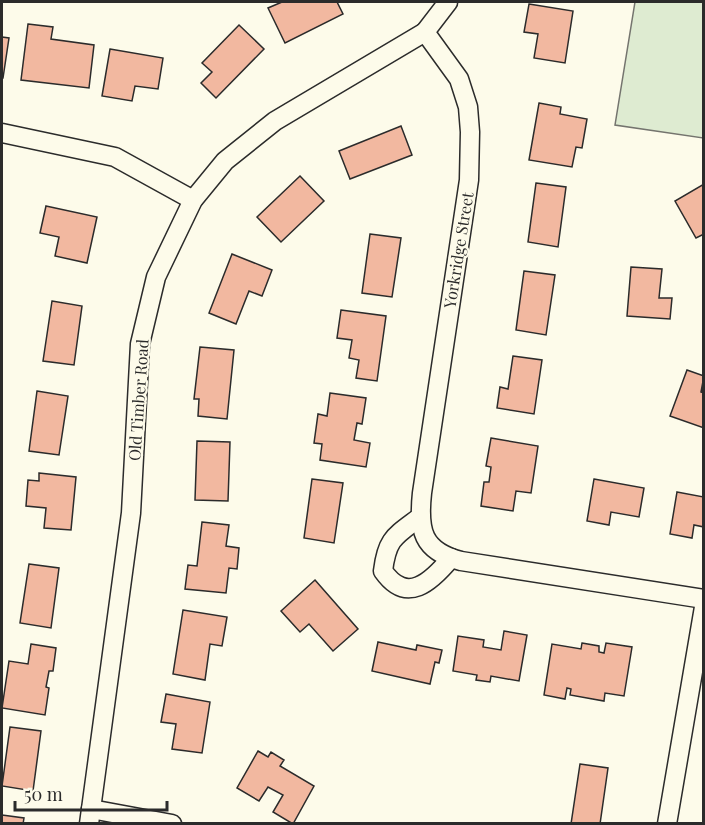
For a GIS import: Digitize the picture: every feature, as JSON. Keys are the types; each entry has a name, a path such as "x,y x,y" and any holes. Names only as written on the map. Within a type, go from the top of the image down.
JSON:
{"street":[{"path":"426,32 448,2"},
{"name":"Old Timber Road","path":"90,816 131,513 140,344 156,277 193,200 225,161 275,121 426,32"},
{"name":"Yorkridge Street","path":"426,32 459,80 468,107 470,143 469,180 420,517 423,532 439,553 451,558 704,599"},
{"path":"2,133 115,157 193,200"},
{"path":"420,517 396,536 386,550 384,571 391,582 406,587 418,587 436,576 451,558"},
{"path":"667,824 704,607"},
{"path":"90,816 171,824"}],"green space":[{"path":"635,2 703,2 703,138 615,125"}],"building":[{"path":"282,2 337,2 343,14 285,43 268,8"},
{"path":"529,4 573,11 565,63 534,58 538,34 524,32"},
{"path":"28,24 53,27 51,39 94,45 89,88 21,80"},
{"path":"239,25 264,49 216,98 201,83 212,72 202,63"},
{"path":"2,37 9,38 3,78 2,78"},
{"path":"110,49 163,58 158,89 135,86 132,101 102,96"},
{"path":"539,103 561,107 560,114 587,119 582,148 576,147 572,167 529,160"},
{"path":"401,126 412,155 350,179 339,151"},
{"path":"300,176 324,201 281,242 257,217"},
{"path":"536,183 566,187 558,247 528,242"},
{"path":"704,184 704,234 696,238 675,201"},
{"path":"46,206 97,217 87,263 55,256 59,237 40,233"},
{"path":"370,234 401,238 392,297 362,293"},
{"path":"232,254 272,270 262,296 249,291 236,324 209,313"},
{"path":"631,267 662,269 659,298 672,298 670,319 627,316"},
{"path":"524,271 555,275 546,335 516,330"},
{"path":"52,301 82,306 74,365 43,361"},
{"path":"341,310 386,316 377,381 356,378 359,360 349,358 352,340 337,338"},
{"path":"200,347 234,350 227,419 198,416 199,399 194,399"},
{"path":"513,356 542,360 534,414 497,408 500,387 508,389"},
{"path":"687,370 704,376 701,392 704,393 704,428 670,416"},
{"path":"37,391 68,396 59,455 29,451"},
{"path":"330,393 366,398 362,424 357,423 354,440 370,443 366,467 320,460 322,444 314,443 318,414 327,416"},
{"path":"491,438 538,446 531,493 516,491 513,511 481,506 484,482 489,482 491,467 486,466"},
{"path":"197,441 230,442 228,501 195,500"},
{"path":"39,473 76,477 71,530 44,528 46,508 26,506 28,480 39,481"},
{"path":"312,479 343,483 334,543 304,538"},
{"path":"594,479 644,488 639,517 611,512 609,525 587,521"},
{"path":"677,492 704,497 704,527 694,525 692,538 670,534"},
{"path":"202,522 229,525 226,546 239,548 237,569 229,568 226,593 185,589 188,565 197,566"},
{"path":"29,564 59,568 51,628 20,623"},
{"path":"315,580 358,629 333,651 309,624 300,632 281,611"},
{"path":"183,610 227,617 222,646 210,644 205,680 173,674"},
{"path":"504,631 527,635 519,681 491,676 490,682 476,680 477,675 453,671 458,636 484,640 483,647 501,650"},
{"path":"378,642 416,650 417,645 442,650 439,663 435,662 430,684 372,671"},
{"path":"582,643 599,646 599,652 604,653 606,643 632,647 624,696 605,693 604,701 570,695 571,689 567,688 565,699 544,695 552,644 581,649"},
{"path":"31,644 56,648 53,671 49,671 46,687 49,688 45,715 2,708 9,661 28,664"},
{"path":"166,694 210,702 202,753 172,749 176,724 161,722"},
{"path":"10,727 41,731 33,791 2,786"},
{"path":"258,751 268,757 271,752 284,760 280,766 314,786 293,824 273,812 283,795 268,787 259,801 237,788"},
{"path":"580,764 608,768 600,824 571,824"},
{"path":"2,815 24,818 23,824 2,824"}]}
